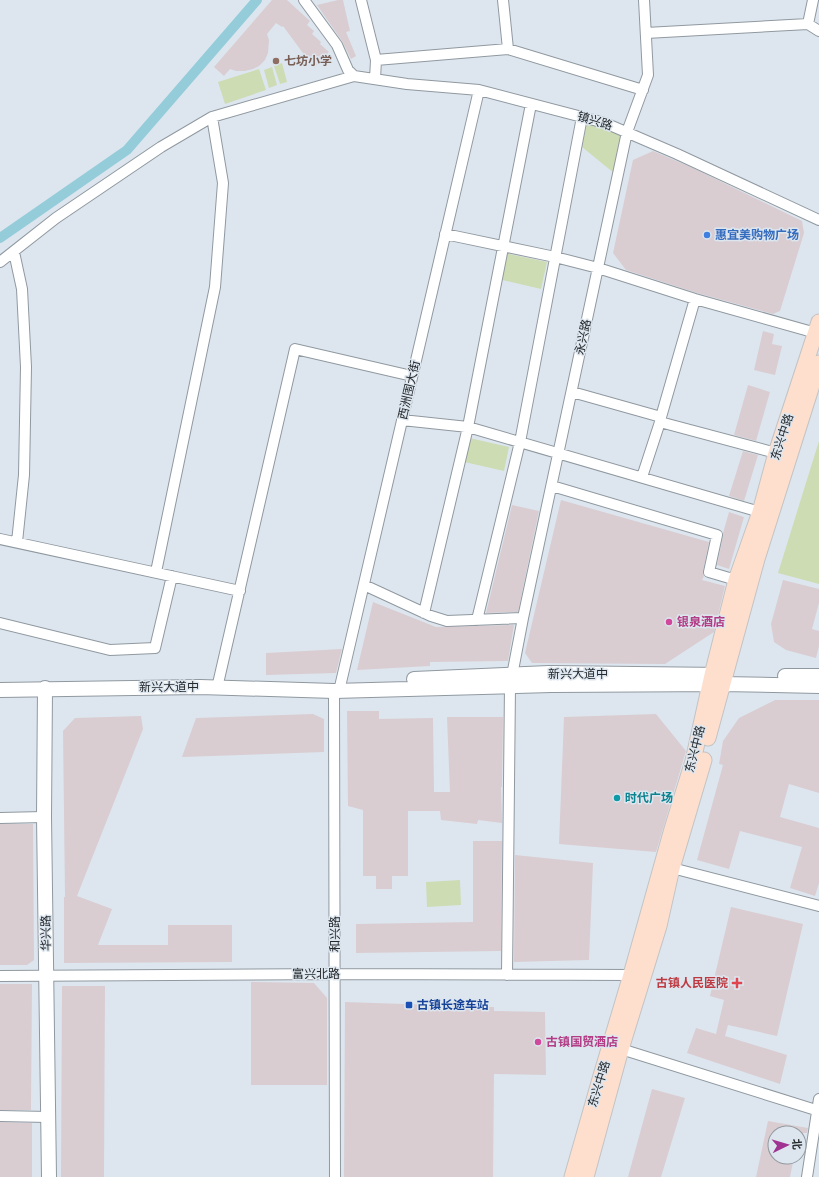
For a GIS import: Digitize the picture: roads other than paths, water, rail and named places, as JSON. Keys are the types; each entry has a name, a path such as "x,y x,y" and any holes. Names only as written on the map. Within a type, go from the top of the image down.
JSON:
{"main road":[{"name":"东兴中路","path":"586,1177 621,1049 660,926 672,868 702,766 712,722 736,580 760,512 776,454 817,328"},
{"name":"东兴中路","path":"572,1177 672,829 819,363"},
{"name":"新兴大道中","path":"0,690 45,688 200,687 336,691 371,681 511,680 549,673 718,680 802,681 819,686"},
{"name":"新兴大道中","path":"802,681 819,676"},
{"name":"华兴路","path":"45,688 44,817 49,1177"}],"street":[{"path":"0,262 70,209 161,147 212,117 354,76 348,70 338,45 304,0"},
{"path":"361,0 376,60 376,79"},
{"path":"503,0 508,49"},
{"name":"永兴路","path":"507,975 511,680 627,132 648,75 644,0"},
{"path":"808,24 813,0"},
{"path":"646,33 808,24 819,31"},
{"path":"376,60 508,49 643,90"},
{"name":"镇兴路","path":"354,76 407,84 479,90 605,123 677,154 819,220"},
{"name":"西洲围大街","path":"336,691 364,585 479,90"},
{"path":"424,613 468,427 531,104"},
{"path":"156,572 215,287 223,183 212,117"},
{"path":"477,620 520,442 582,117"},
{"path":"445,234 555,257 598,268 695,299 817,328"},
{"path":"14,252 22,289 26,367 24,475 17,542"},
{"path":"642,477 661,420 695,299"},
{"path":"217,688 296,349 412,376"},
{"path":"572,392 776,454"},
{"path":"402,420 468,427 760,512"},
{"path":"552,486 717,535 709,572 736,580"},
{"path":"0,539 240,591"},
{"path":"0,623 110,650 155,648 172,576"},
{"path":"364,585 424,613 447,621 523,618"},
{"name":"和兴路","path":"335,1177 336,691"},
{"path":"0,818 44,817"},
{"path":"672,868 819,906"},
{"name":"富兴北路","path":"0,976 335,974 631,975"},
{"path":"621,1049 818,1110"},
{"path":"806,1177 819,1099"},
{"path":"0,1116 48,1116"}],"waterway":[{"path":"0,238 127,150 257,0"}],"place":[{"name":"七坊小学","path":"276,61"},
{"name":"惠宜美购物广场","path":"707,235"},
{"name":"银泉酒店","path":"669,622"},
{"name":"时代广场","path":"617,798"},
{"name":"古镇人民医院","path":"737,983"},
{"name":"古镇长途车站","path":"409,1005"},
{"name":"古镇国贸酒店","path":"538,1042"}]}
